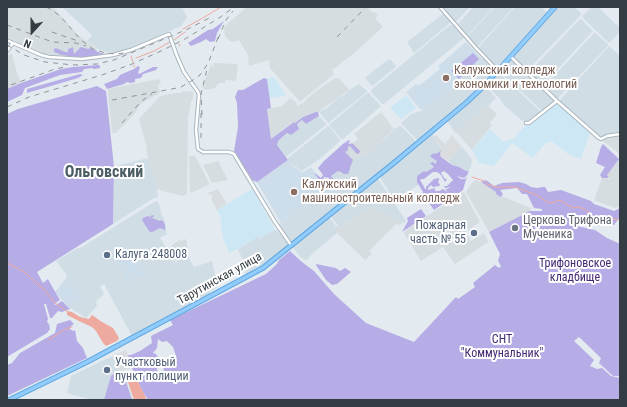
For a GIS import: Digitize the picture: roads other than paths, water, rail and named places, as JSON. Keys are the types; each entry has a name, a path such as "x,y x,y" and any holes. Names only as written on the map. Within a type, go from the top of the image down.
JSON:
{"main road":[{"name":"Тарутинская улица","path":"8,400 87,362 263,268 457,112 468,102 555,7"}],"street":[{"path":"440,7 497,70"},
{"path":"7,40 41,55 49,57 82,59 113,55 131,50 169,34 176,56 184,72 198,92 199,96 196,130 198,149 206,152 229,152 234,154 272,217 291,245"},
{"path":"7,51 13,43"},
{"path":"510,56 557,101 599,138 601,139 606,136 620,134"},
{"path":"526,123 529,123 557,101"}],"waterway":[{"path":"183,29 221,7"},
{"path":"174,40 185,32"},
{"path":"136,58 154,51 170,42"},
{"path":"131,56 133,62"},
{"path":"472,177 496,187 515,187 537,195 549,203 558,200 573,208 579,207 586,210 592,215"},
{"path":"599,216 606,220 619,219"},
{"path":"7,263 26,273 44,289 55,303 68,312"},
{"path":"48,340 72,327"}],"railway":[{"path":"46,7 61,17 81,40 93,49 105,53 123,53"},
{"path":"7,107 29,97 102,75 132,64 185,39 234,7"},
{"path":"337,37 366,7"},
{"path":"218,39 226,20 233,11"},
{"path":"7,45 24,55 45,62 73,65 97,64 114,60 188,29 211,17"},
{"path":"7,25 53,42 76,43 86,46"},
{"path":"52,32 78,41"},
{"path":"112,100 181,87 193,80 200,75 205,68 219,35"},
{"path":"11,85 55,69 65,67"},
{"path":"202,115 201,94 207,69"},
{"path":"122,123 143,100 152,94"},
{"path":"201,110 201,138"}],"place":[{"name":"Калужский колледж экономики и технологий","path":"446,78"},
{"name":"Калужский машиностроительный колледж","path":"294,192"},
{"name":"Церковь Трифона Мученика","path":"515,228"},
{"name":"Пожарная часть № 55","path":"474,233"},
{"name":"Калуга 248008","path":"107,255"},
{"name":"Участковый пункт полиции","path":"107,370"}],"district":[{"name":"Ольговский","path":"104,173"}],"park label":[{"name":"Трифоновское кладбище","path":"575,271"},
{"name":"СНТ \"Коммунальник\"","path":"502,347"}]}
